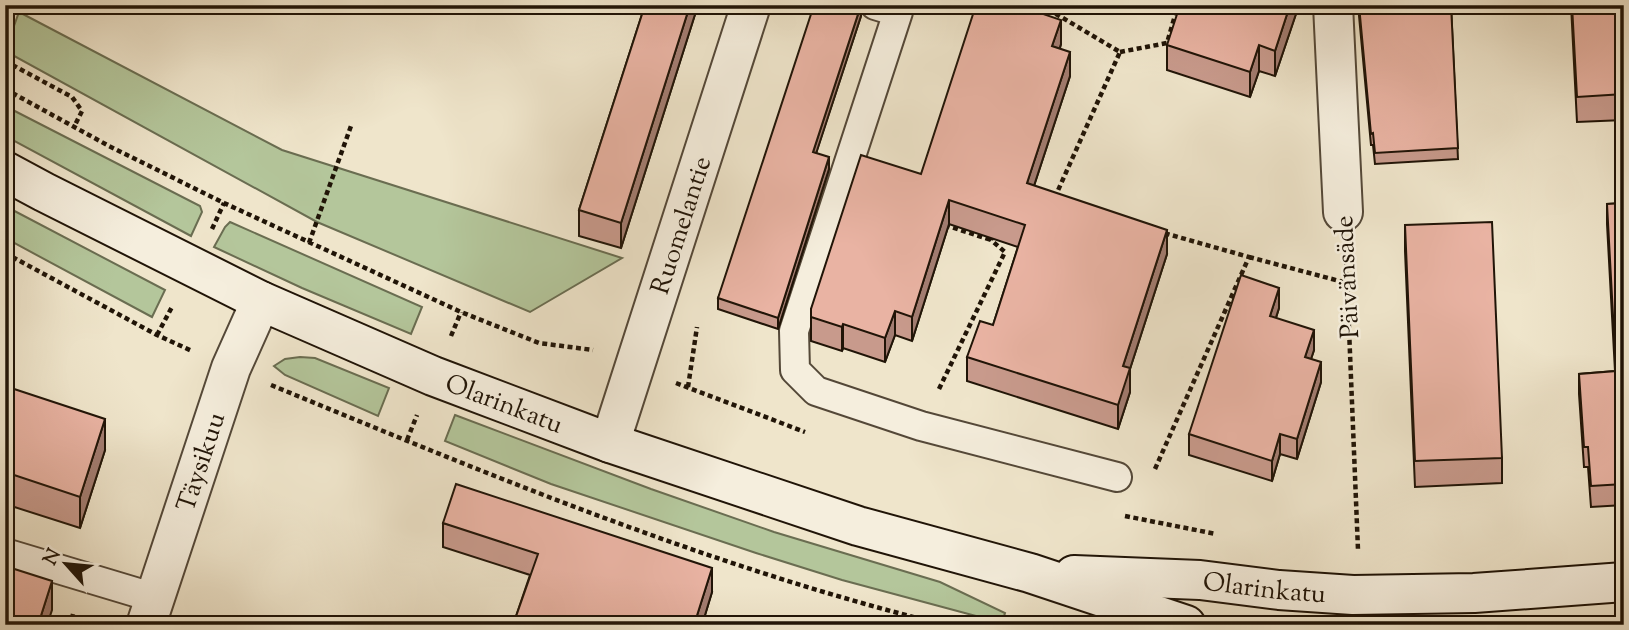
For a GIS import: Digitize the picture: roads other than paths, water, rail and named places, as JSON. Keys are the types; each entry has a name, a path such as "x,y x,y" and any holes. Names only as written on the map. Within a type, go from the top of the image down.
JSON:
{"main road":[{"name":"Ruomelantie","path":"610,443 751,5"},
{"name":"Päivänsäde","path":"1333,5 1343,212"},
{"name":"Olarinkatu","path":"5,171 261,301 433,376 610,443 858,526 1030,573 1186,625"},
{"name":"Täysikuu","path":"151,611 232,368 261,301"},
{"name":"Olarinkatu","path":"1030,573 1200,580 1279,590 1353,595 1474,614 1624,582"}],"lane":[{"path":"875,5 898,12 794,331 795,370 816,391 921,426 1117,477"},
{"path":"5,553 151,611"}]}
